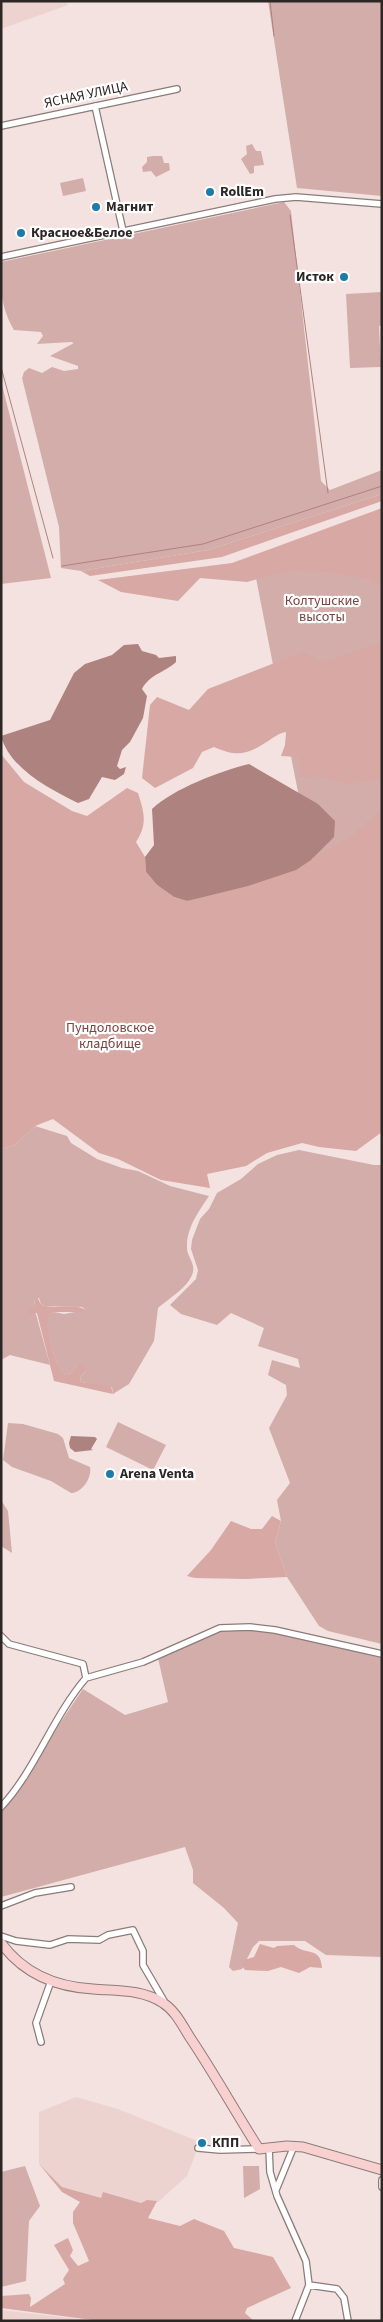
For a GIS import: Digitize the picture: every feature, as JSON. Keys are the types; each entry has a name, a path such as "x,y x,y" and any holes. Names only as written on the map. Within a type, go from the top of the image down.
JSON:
{"street":[{"name":"ЯСНАЯ УЛИЦА","path":"1,126 176,89"},
{"path":"95,106 123,231"},
{"path":"1,256 287,198 382,204"},
{"path":"1,1807 14,1794 44,1742 86,1678 142,1662 220,1628 250,1627 275,1630 382,1654"},
{"path":"1,1636 9,1644 83,1664 86,1678"},
{"path":"1,1906 35,1893 71,1887"},
{"path":"1,1936 16,1942 50,1945 68,1940 99,1940 108,1935 133,1930 143,1952 143,1965 159,1995 209,2067 260,2149"},
{"path":"1,1943 23,1967 51,1981 76,1987 134,1992 153,1998 168,2006"},
{"path":"41,2042 36,2023 51,1981"},
{"path":"276,2190 294,2146"},
{"path":"198,2148 220,2150 304,2146 382,2170"},
{"path":"269,2148 270,2172 285,2216 306,2261 309,2285 295,2321"},
{"path":"382,2180 382,2187"},
{"path":"309,2285 337,2289 344,2298 348,2321"}],"shaded area":[{"path":"1,1 66,1 68,5 1,29"},
{"path":"138,644 142,651 156,655 159,658 176,656 176,662 149,680 142,689 147,696 143,718 130,742 122,750 117,766 120,769 126,767 124,774 115,780 102,777 89,799 78,803 32,777 13,758 1,736 50,720 74,673 85,664 112,655 124,645"},
{"path":"249,764 318,804 335,821 334,837 311,860 296,870 248,886 187,901 174,897 157,885 146,872 145,857 154,845 152,809 172,794 224,771"},
{"path":"71,1436 95,1437 97,1439 91,1449 93,1450 75,1452 70,1448"},
{"path":"76,2097 118,2109 200,2142 187,2176 158,2202 141,2203 103,2193 101,2199 62,2187 39,2164 39,2112"},
{"path":"1,2310 97,2321 1,2321"}],"green space":[{"path":"268,1 382,1 382,196 297,188"},
{"path":"252,144 256,151 261,151 264,165 254,166 254,173 250,174 241,159 247,154 246,146"},
{"path":"162,156 164,163 169,163 170,170 156,177 151,171 143,172 142,167 147,162 147,157"},
{"path":"83,178 86,191 63,196 60,183"},
{"path":"284,202 291,211 321,481 330,490 382,470 382,494 208,550 81,571 61,568 59,527 22,378 24,372 29,368 42,373 52,367 64,371 78,369 78,366 50,356 74,343 37,344 43,336 41,332 14,330 6,313 2,297 1,262"},
{"path":"382,292 382,325 379,326 381,367 350,368 346,294"},
{"path":"1,381 51,578 1,584"},
{"path":"382,494 382,501 222,557 90,576 81,571 208,550"},
{"path":"382,508 382,586 369,579 332,572 289,570 247,582 200,578 178,601 121,592 98,580 232,563"},
{"name":"Колтушские высоты","path":"382,526 382,986 374,958 310,853 254,568"},
{"path":"382,642 382,779 347,784 320,776 303,778 299,772 301,765 298,757 281,756 285,745 286,732 246,752 234,753 214,747 202,752 193,768 155,788 142,778 150,705 157,697 189,710 208,689 303,652 325,662"},
{"name":"Пундоловское кладбище","path":"1,754 24,782 72,811 87,816 127,788 138,793 144,818 140,836 136,842 145,857 146,872 157,885 174,897 187,901 310,860 352,836 374,816 382,812 382,1132 356,1151 302,1143 267,1153 246,1166 207,1174 210,1188 161,1180 118,1159 99,1153 53,1119 35,1126 15,1145 1,1149"},
{"path":"35,1126 67,1136 71,1143 97,1159 122,1168 138,1171 170,1186 209,1196 201,1207 189,1232 187,1250 193,1267 190,1280 182,1289 158,1308 154,1341 129,1384 113,1394 112,1387 81,1382 80,1377 86,1371 77,1366 69,1375 65,1375 54,1355 47,1315 54,1312 64,1314 86,1310 82,1307 45,1306 41,1304 39,1298 35,1298 34,1307 50,1365 10,1355 1,1360 1,1149 15,1145"},
{"path":"299,1150 382,1165 382,1644 328,1631 319,1626 287,1577 275,1542 281,1521 277,1500 290,1483 269,1428 287,1395 286,1385 268,1375 272,1360 300,1368 298,1359 258,1346 264,1328 231,1313 217,1325 181,1314 170,1305 196,1279 198,1270 191,1249 192,1240 200,1219 209,1209 217,1193 241,1179 258,1164 277,1155"},
{"path":"37,1297 44,1306 76,1307 86,1310 84,1312 54,1312 48,1315 49,1338 54,1355 65,1375 69,1375 77,1366 84,1365 86,1371 80,1377 81,1382 111,1386 113,1394 54,1381 37,1313 30,1314 28,1312 34,1307 35,1298"},
{"path":"118,1422 166,1445 153,1470 106,1447"},
{"path":"8,1423 23,1424 58,1434 63,1438 69,1458 90,1467 88,1480 82,1488 71,1493 51,1481 12,1467 3,1460"},
{"path":"1,1500 8,1511 12,1553 1,1546"},
{"path":"272,1516 281,1521 275,1542 287,1577 246,1579 195,1578 187,1576 211,1550 231,1521 251,1529 262,1529"},
{"path":"249,1630 275,1632 382,1658 382,1957 326,1955 305,1941 259,1941 253,1947 242,1969 233,1971 229,1967 238,1923 224,1908 193,1883 193,1870 185,1847 1,1897 1,1810 83,1689 125,1715 168,1702 158,1658 220,1631"},
{"path":"260,1944 274,1948 277,1946 294,1945 316,1954 321,1961 322,1968 310,1967 299,1973 281,1967 268,1971 245,1970 242,1966 244,1960 254,1957"},
{"path":"39,2164 62,2187 101,2198 103,2192 141,2203 147,2200 157,2201 148,2218 180,2226 194,2219 224,2231 234,2248 273,2257 291,2288 247,2308 245,2313 254,2321 100,2321 1,2308 1,2296 29,2294 31,2298 30,2307 65,2284 63,2279 69,2270 54,2245 68,2238 73,2250 70,2256 78,2266 89,2261 73,2223 73,2212 80,2202 62,2192"},
{"path":"25,2166 40,2206 29,2221 26,2281 1,2287 1,2172"},
{"path":"243,2166 259,2166 260,2189 244,2198"}],"waterway":[{"path":"270,1 274,36"},
{"path":"290,215 328,493"},
{"path":"1,367 53,558"},
{"path":"62,566 203,544 382,486"}],"place":[{"name":"RollEm","path":"210,192"},
{"name":"Магнит","path":"96,207"},
{"name":"Красное&Белое","path":"21,233"},
{"name":"Исток","path":"344,277"},
{"name":"Arena Venta","path":"110,1474"},
{"name":"КПП","path":"202,2143"}]}
